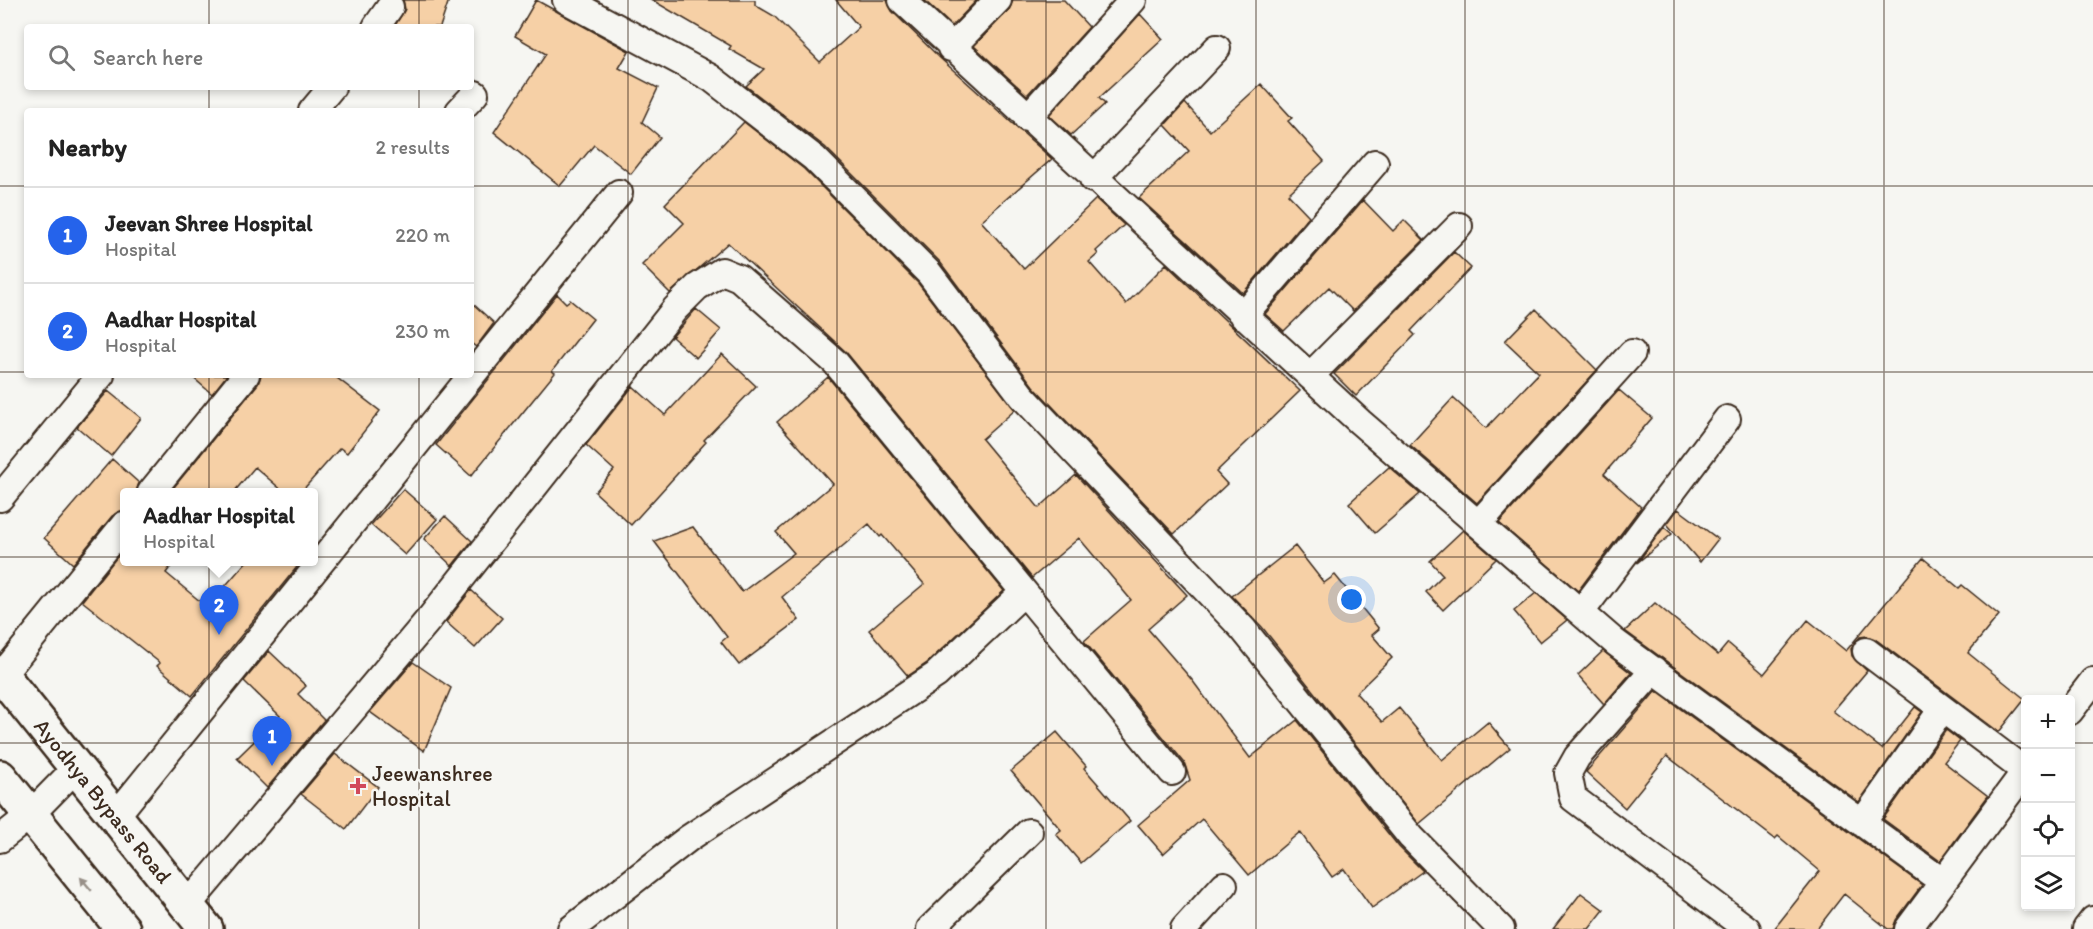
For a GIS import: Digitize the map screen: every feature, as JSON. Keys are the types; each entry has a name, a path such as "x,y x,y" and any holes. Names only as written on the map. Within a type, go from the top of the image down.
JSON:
{"main road":[{"name":"Ayodhya Bypass Road","path":"1,674 197,917"},
{"path":"0,777 29,816 123,929"}],"street":[{"path":"566,0 711,78 814,158 929,273 1022,396 1243,629 1411,837 1501,929"},
{"path":"902,0 951,48 1243,316 1581,612 1654,670 1943,882"},
{"path":"951,48 998,0"},
{"path":"1027,118 1133,0"},
{"path":"1093,179 1217,48"},
{"path":"314,108 330,90"},
{"path":"1243,316 1375,163"},
{"path":"474,373 619,193"},
{"path":"1310,376 1459,225"},
{"path":"197,917 675,309 697,287 722,271 739,278 835,362 1172,772"},
{"path":"1478,524 1632,353"},
{"path":"0,498 99,378"},
{"path":"154,488 244,378"},
{"path":"318,566 470,378"},
{"path":"1581,612 1727,419"},
{"path":"1,674 120,530"},
{"path":"115,817 318,566"},
{"path":"571,929 689,838 936,675 1024,592"},
{"path":"1866,651 2021,768"},
{"path":"1654,670 1577,757 1568,773 1573,798 1747,929"},
{"path":"2075,704 2093,681"},
{"path":"1862,823 1942,709"},
{"path":"0,839 29,816 76,768"},
{"path":"1908,929 2021,776"},
{"path":"930,929 1029,832"},
{"path":"1184,929 1224,885"},
{"path":"2086,929 2093,920"}],"building":[{"path":"403,0 449,0 441,24 396,24 405,9"},
{"path":"536,0 629,51 619,68 658,88 642,122 660,137 631,174 594,145 560,186 494,132 546,54 515,36"},
{"path":"652,0 755,0 755,5 774,16 820,62 859,27 836,0 887,0 892,11 941,59 1052,159 981,221 1024,269 1096,199 1124,225 1096,251 1098,254 1089,262 1126,304 1166,264 1300,391 1216,472 1227,484 1174,534 1033,386 940,262 825,147 746,86 764,69 729,49 731,46"},
{"path":"924,0 977,0 952,26"},
{"path":"1013,0 1064,0 1089,27 1027,95 974,46 1009,10"},
{"path":"1140,14 1163,39 1099,98 1105,104 1071,135 1049,115"},
{"path":"1261,84 1292,118 1288,121 1324,161 1288,194 1309,216 1243,293 1139,198 1189,151 1165,125 1185,103 1210,131"},
{"path":"744,122 804,169 918,283 1015,410 982,439 1039,508 1076,475 1187,595 1148,629 1192,680 1250,758 1297,720 1399,847 1423,871 1372,908 1344,869 1332,877 1300,832 1249,875 1202,819 1163,854 1138,825 1190,780 1184,762 1084,641 1131,600 1079,538 1032,578 846,352 728,243 670,293 642,265 684,223 665,204"},
{"path":"1363,200 1393,231 1404,220 1424,240 1353,311 1329,287 1284,331 1265,314"},
{"path":"1454,252 1471,268 1411,331 1415,335 1356,396 1334,374"},
{"path":"557,294 566,303 570,300 593,319 552,371 555,373 471,476 436,445"},
{"path":"474,305 494,323 476,347 474,345"},
{"path":"696,309 721,330 696,358 672,337"},
{"path":"1536,309 1597,370 1477,503 1410,445 1453,398 1486,428 1539,373 1505,341"},
{"path":"722,354 756,386 704,440 706,442 631,525 595,492 614,470 586,445 633,386 665,415"},
{"path":"828,377 1004,591 927,663 908,676 869,630 924,584 882,535 880,537 869,524 782,597 799,620 739,665 721,642 727,637 654,541 693,527 742,592 794,553 776,532 833,484 777,422"},
{"path":"193,378 225,378 212,394"},
{"path":"260,378 337,378 380,411 347,453 340,448 305,488 279,488 255,467 237,488 173,488 258,384"},
{"path":"1619,390 1652,418 1604,474 1641,507 1578,591 1499,523"},
{"path":"108,391 141,418 111,456 77,427"},
{"path":"112,459 139,483 137,488 120,488 120,512 112,516 73,564 44,538"},
{"path":"1389,467 1420,494 1375,533 1349,503"},
{"path":"403,489 437,519 405,555 371,525"},
{"path":"1678,509 1718,539 1700,562 1667,524"},
{"path":"445,516 472,541 452,566 424,539"},
{"path":"1664,527 1672,534 1637,563"},
{"path":"1463,530 1496,559 1443,610 1426,592 1443,575 1430,561"},
{"path":"1295,546 1324,583 1335,575 1379,629 1372,635 1392,658 1356,693 1382,722 1399,708 1442,760 1488,722 1510,748 1419,824 1262,627 1232,596"},
{"path":"120,553 120,566 171,566 166,573 207,607 243,566 297,567 192,696 157,666 160,663 82,601"},
{"path":"1923,558 1959,588 1962,585 1999,615 1968,653 2021,696 2021,704 1999,732 1875,639 1867,636 1860,637 1851,649 1852,656 1867,671 1833,711 1882,749 1915,707 1922,712 1859,802 1625,631 1655,603 1718,655 1728,643 1764,674 1808,620 1846,651"},
{"path":"471,590 502,618 475,648 446,622"},
{"path":"1536,593 1567,620 1540,642 1514,611"},
{"path":"269,651 306,686 298,694 324,720 267,788 237,758 280,716 244,681"},
{"path":"1603,651 1631,673 1604,704 1578,675"},
{"path":"413,662 451,688 424,751 370,712"},
{"path":"1656,691 1922,885 1896,920 1893,929 1888,929 1844,894 1817,929 1774,929 1820,871 1778,836 1775,839 1667,756 1625,808 1586,772"},
{"path":"1946,730 1960,741 1944,762 1988,796 1940,861 1883,819"},
{"path":"1057,732 1086,766 1084,768 1130,821 1081,863 1056,834 1061,830 1011,771"},
{"path":"335,754 378,787 346,829 301,794"},
{"path":"1581,893 1604,910 1589,929 1553,929"}],"place":[{"name":"Aadhar Hospital","path":"219,635"},
{"name":"Jeevan Shree Hospital","path":"272,766"},
{"name":"Jeewanshree Hospital","path":"358,786"}]}
